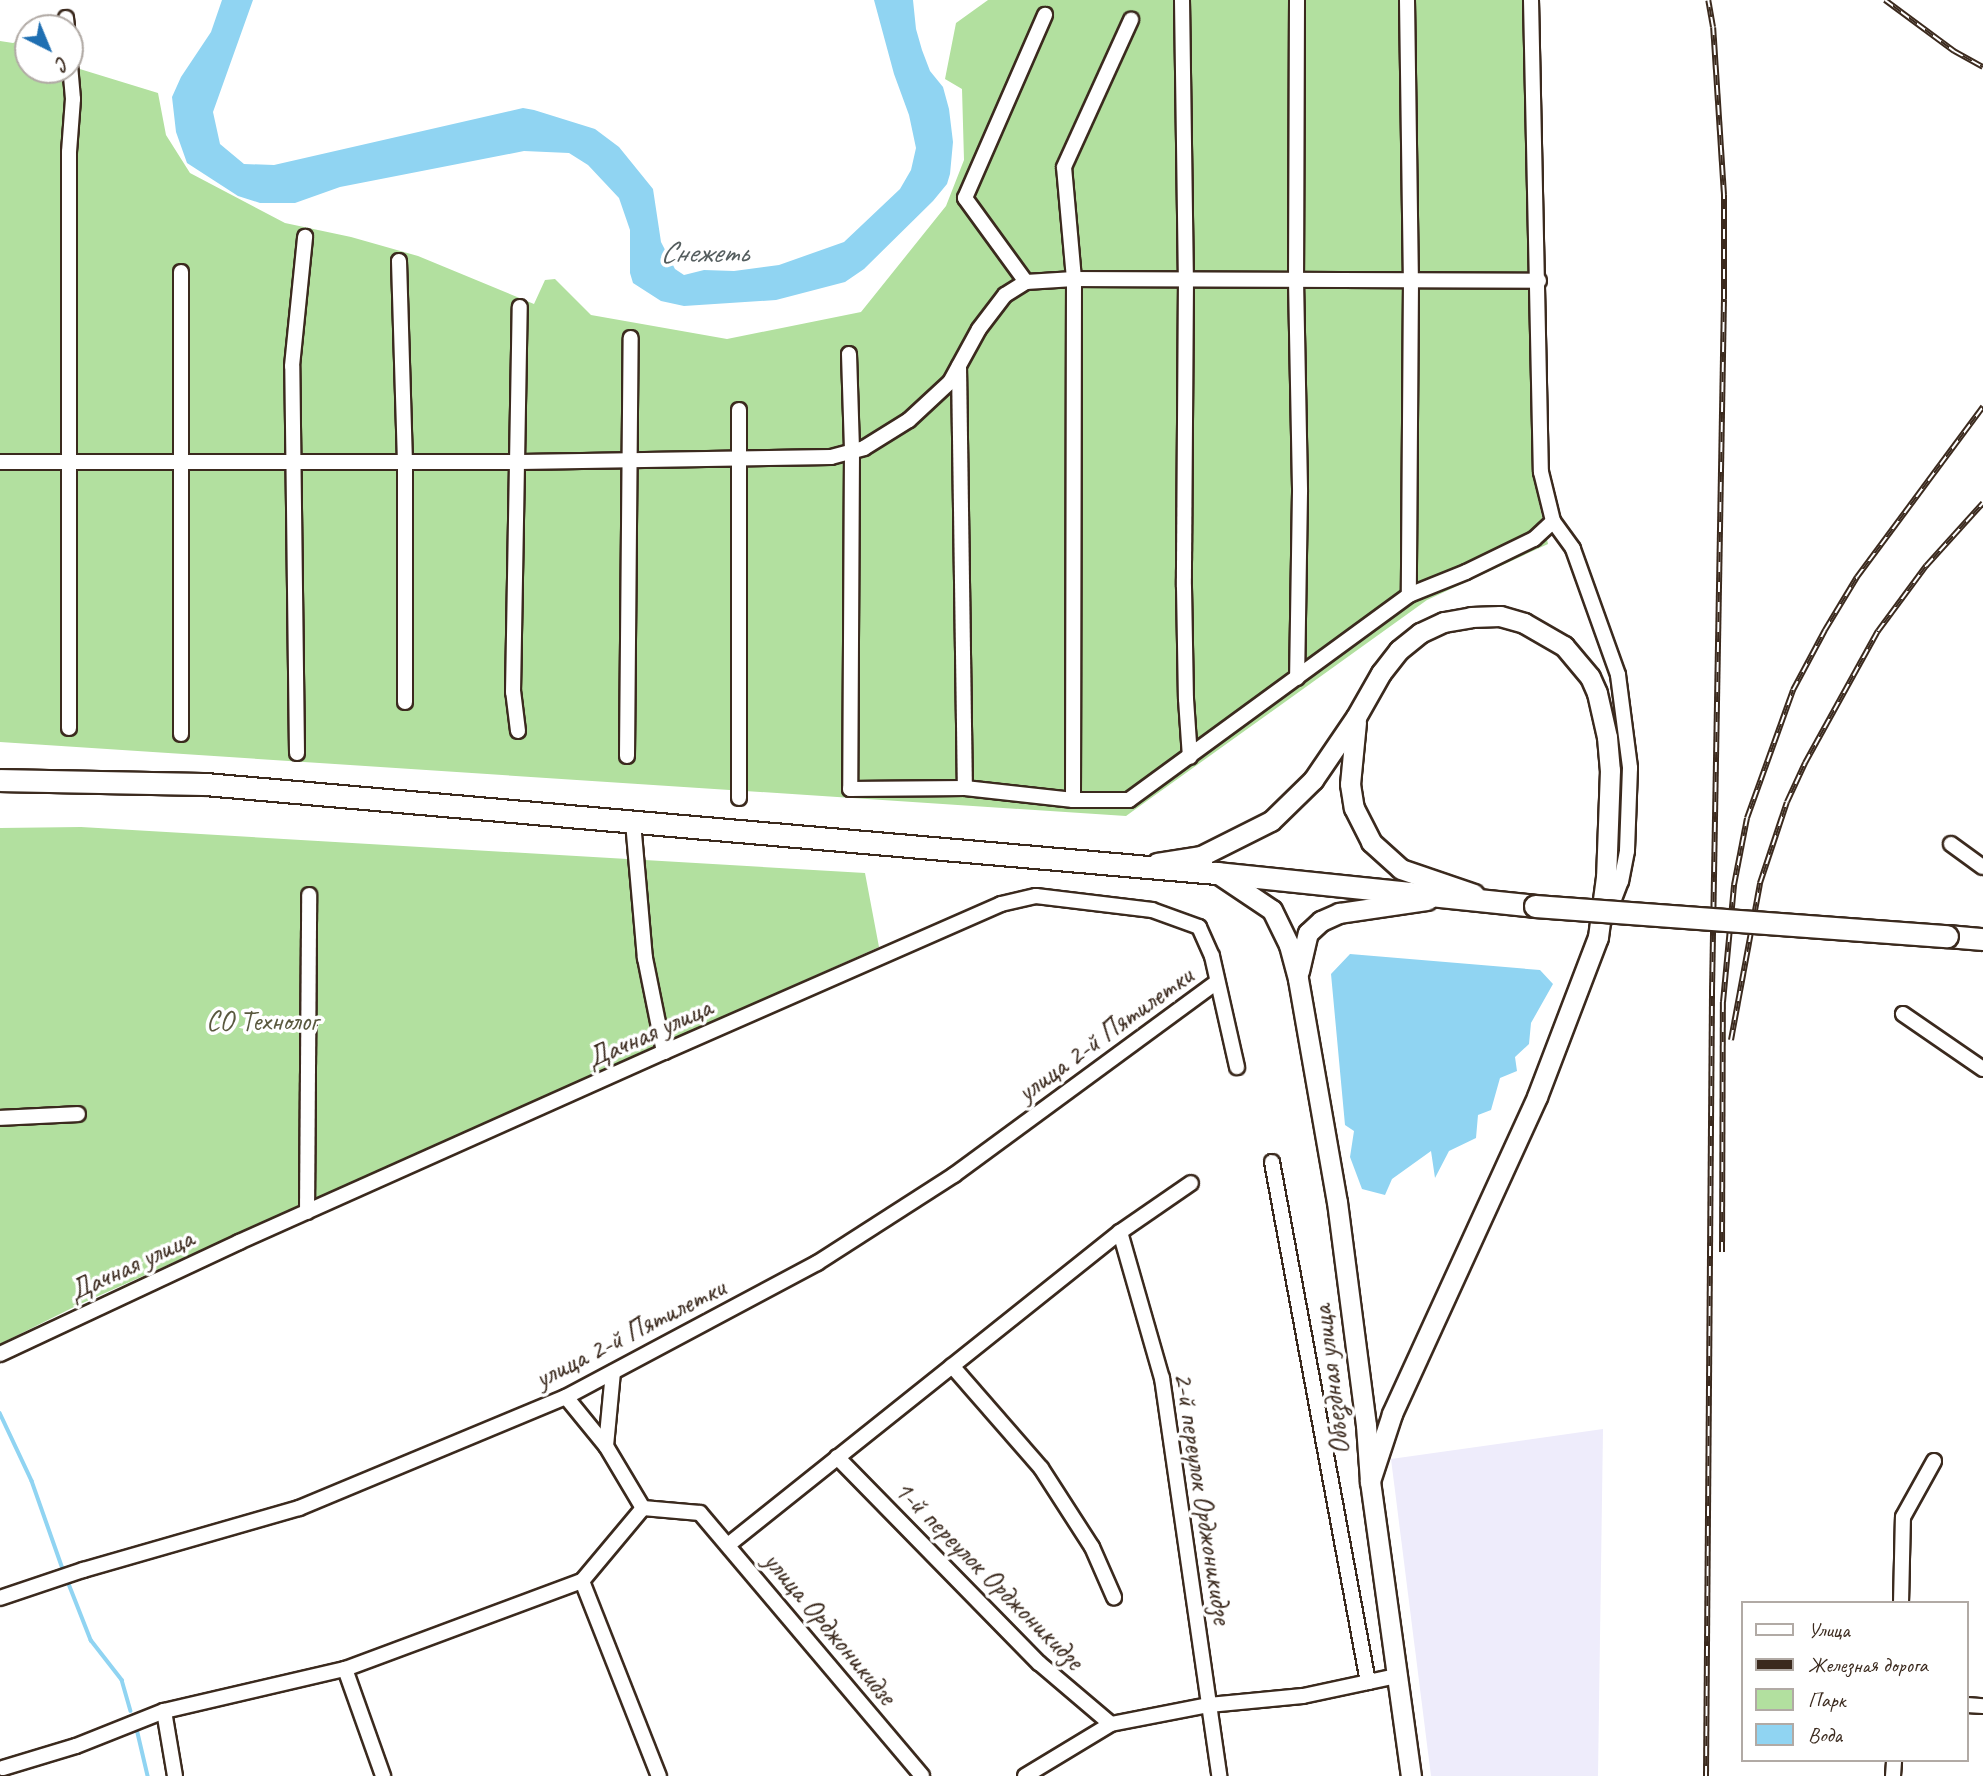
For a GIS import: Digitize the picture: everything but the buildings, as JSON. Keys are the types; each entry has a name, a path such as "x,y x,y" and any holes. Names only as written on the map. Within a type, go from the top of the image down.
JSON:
{"main road":[{"path":"0,780 205,784 1217,873 1535,906 1983,939"}],"street":[{"path":"1182,0 1186,279 1184,586 1190,757"},
{"path":"1297,0 1296,280 1300,492 1297,678"},
{"path":"1406,0 1411,280 1409,595"},
{"path":"1370,1481 1388,1425 1425,1337 1537,1097 1621,881 1627,851 1630,768 1626,720 1618,675 1573,549 1553,521 1541,472 1531,0"},
{"path":"1026,282 965,198 1045,15"},
{"path":"1073,800 1074,279 1064,167 1131,20"},
{"path":"69,728 69,152 74,99 72,84"},
{"path":"297,753 292,366 306,237"},
{"path":"399,261 405,462 405,702"},
{"path":"181,272 181,734"},
{"path":"0,462 517,462 831,457 864,448 909,420 950,382 979,329 1005,295 1026,282 1074,279 1539,281"},
{"path":"518,730 513,692 520,307"},
{"path":"627,756 631,338"},
{"path":"849,354 852,451 850,789 965,788 1073,800 1129,800 1409,595 1466,572 1534,539 1553,521"},
{"path":"959,365 965,788"},
{"path":"739,410 742,459 739,798"},
{"path":"1111,864 1163,862 1201,856 1270,821 1313,780 1356,717 1381,673 1399,650 1420,633 1444,622 1471,617 1500,617 1524,623 1564,646 1590,677 1607,737 1610,770 1606,877 1598,937"},
{"path":"1356,717 1350,784 1354,808 1371,842 1401,869 1506,903"},
{"path":"633,822 645,958 664,1052"},
{"path":"1951,844 1983,867"},
{"path":"1217,873 1272,910 1289,945 1298,979"},
{"path":"307,1212 309,895"},
{"name":"Дачная улица","path":"0,1354 307,1212 1001,904 1036,896 1153,910 1199,927 1212,956 1237,1067"},
{"path":"1298,979 1302,948 1308,933 1321,921 1339,913 1444,897"},
{"name":"Объездная улица","path":"1298,979 1337,1202 1366,1425 1370,1481 1410,1776"},
{"name":"улица 2-й Пятилетки","path":"0,1598 83,1570 299,1508 566,1397 817,1263 954,1175 1217,982"},
{"path":"1903,1014 1983,1069"},
{"path":"0,1118 78,1114"},
{"path":"1272,1162 1368,1682"},
{"path":"729,1545 1120,1232 1191,1183"},
{"name":"2-й переулок Орджоникидзе","path":"1120,1232 1162,1378 1219,1776"},
{"path":"952,1366 1041,1468 1092,1547 1114,1597"},
{"path":"606,1446 613,1372"},
{"path":"3,1769 76,1746 164,1711 345,1670 583,1581 643,1508 606,1446 566,1397"},
{"path":"1366,1425 1379,1429 1388,1425"},
{"name":"1-й переулок Орджоникидзе","path":"837,1457 1039,1663 1111,1724"},
{"path":"1901,1601 1903,1517 1934,1461"},
{"name":"улица Орджоникидзе","path":"643,1508 700,1513 922,1776"},
{"path":"583,1581 659,1776"},
{"path":"345,1670 383,1776"},
{"path":"1025,1776 1111,1724 1209,1705 1303,1696 1396,1676"},
{"path":"164,1711 176,1776"}],"shaded area":[{"path":"1603,1429 1598,1776 1431,1776 1391,1459"}],"green space":[{"path":"988,0 1527,0 1532,470 1548,544 1427,600 1126,816 0,742 0,41 14,43 14,84 84,84 84,70 158,93 166,135 190,173 285,223 351,237 418,256 534,304 545,280 555,279 591,315 727,339 861,312 946,206 964,160 962,89 945,79 956,23"},
{"name":"СО Технолог","path":"81,827 865,873 879,947 76,1306 0,1344 0,828"}],"water":[{"path":"222,0 253,0 213,112 220,144 244,164 274,165 523,108 534,110 595,129 619,147 653,189 661,242 675,269 684,275 704,270 734,271 779,265 844,242 900,189 911,170 916,148 909,115 894,74 874,0 913,0 916,29 922,50 930,71 943,87 949,109 953,142 950,174 947,184 933,201 864,269 845,282 776,300 684,306 661,301 633,283 630,273 630,230 619,198 588,165 569,153 524,151 340,187 295,203 260,203 238,196 187,163 176,132 172,97 181,77 211,32"},
{"path":"1350,954 1540,970 1553,984 1531,1023 1529,1044 1515,1057 1517,1071 1500,1078 1491,1110 1478,1115 1476,1138 1449,1151 1435,1178 1431,1151 1392,1179 1385,1195 1362,1189 1350,1157 1354,1131 1345,1125 1331,974"}],"waterway":[{"path":"0,1413 32,1481 63,1569"},
{"path":"67,1579 91,1640 122,1680 131,1711"},
{"path":"137,1729 148,1776"}],"railway":[{"path":"1706,1776 1712,992 1724,299 1724,195 1713,27 1708,0"},
{"path":"1885,0 1954,51 1983,67"},
{"path":"1722,1252 1723,1002 1734,885 1747,818 1793,690 1825,630 1857,577 1983,407"},
{"path":"1731,1040 1760,883 1787,802 1805,763 1878,631 1926,566 1983,503"}],"water label":[{"name":"Снежеть","path":"704,252"}]}
